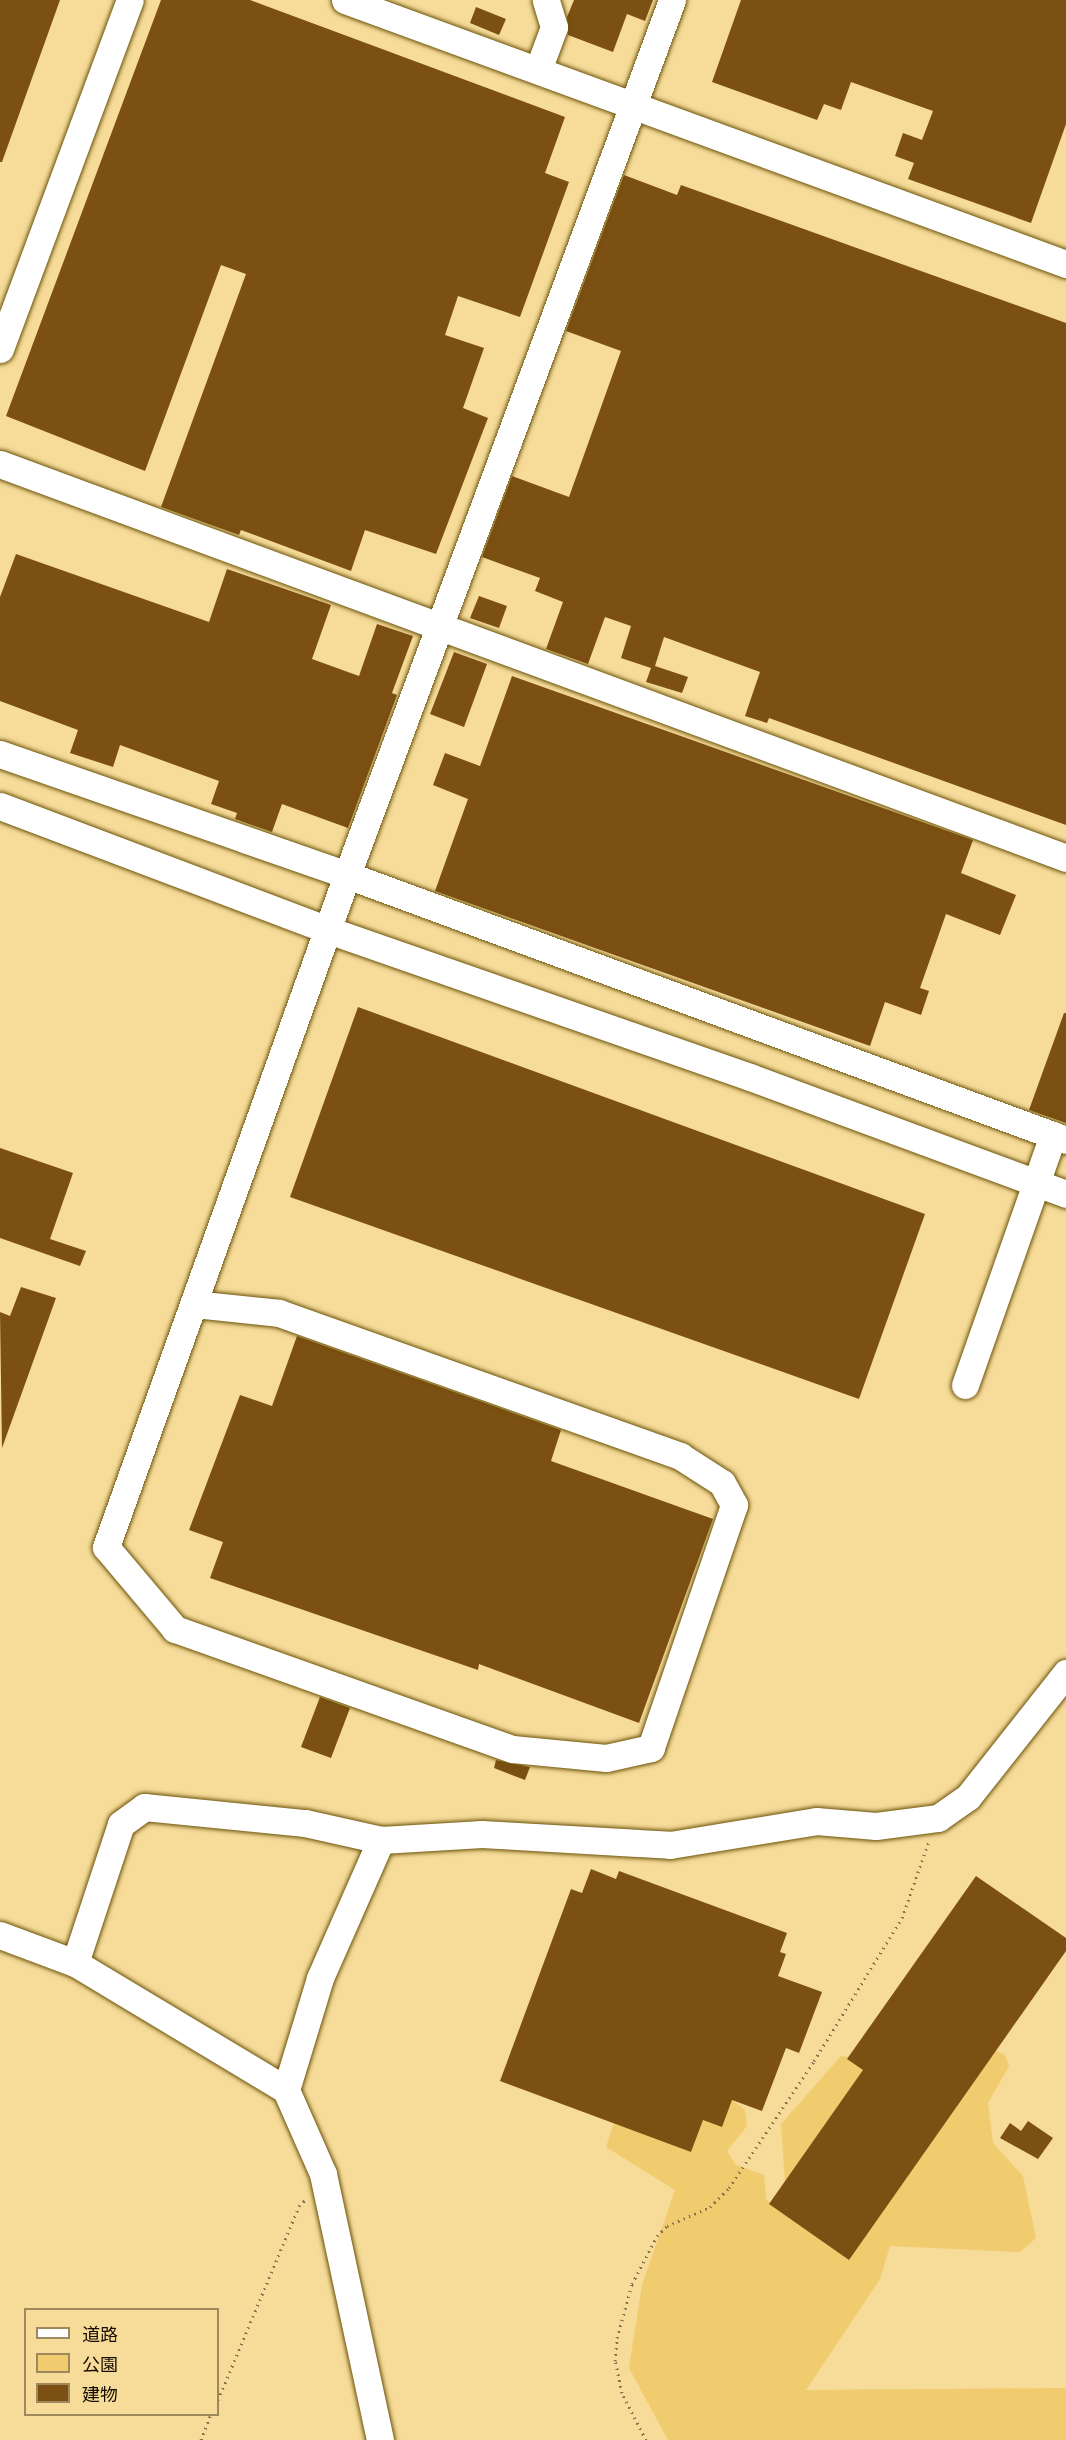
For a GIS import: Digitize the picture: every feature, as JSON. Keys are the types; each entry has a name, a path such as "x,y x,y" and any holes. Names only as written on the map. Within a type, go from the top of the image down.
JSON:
{"street":[{"path":"0,349 130,0"},
{"path":"345,0 1066,264"},
{"path":"538,70 554,27 546,0"},
{"path":"194,1304 279,1313 680,1456 722,1484 734,1505 651,1748 606,1758 512,1749 175,1629 106,1547 347,875 672,0"},
{"path":"0,464 439,624 1066,858"},
{"path":"0,754 347,875 1059,1138 1036,1183 965,1385"},
{"path":"0,806 328,930 750,1077 1066,1194"},
{"path":"75,1963 121,1824 144,1807 305,1823 381,1840 482,1834 670,1845 816,1821 876,1826 938,1818 968,1797 1066,1673"},
{"path":"286,2090 320,1978 381,1840"},
{"path":"0,1935 75,1963 286,2090 325,2183 380,2440"}],"path":[{"path":"646,2440 621,2393 615,2361 617,2338 632,2284 657,2236 667,2226 710,2207 729,2188 814,2061 902,1918 938,1818"},
{"path":"219,2398 299,2206 325,2183"},
{"path":"201,2440 212,2416"}],"green space":[{"path":"992,2049 1005,2055 1009,2066 988,2103 993,2143 1023,2176 1036,2238 1020,2252 890,2246 880,2279 806,2390 1066,2388 1066,2440 668,2440 629,2368 642,2285 675,2190 606,2147 620,2105 732,2100 745,2110 747,2126 727,2151 736,2165 764,2175 766,2199 776,2209 786,2198 781,2124 841,2056 878,2059"}],"building":[{"path":"0,0 60,0 2,162 0,162"},
{"path":"161,0 250,0 565,117 545,173 569,182 520,317 458,296 445,335 484,348 463,408 488,418 436,554 365,530 351,571 241,530 239,535 161,507 246,274 221,265 145,471 6,416"},
{"path":"574,0 653,0 645,21 627,14 613,52 568,35 567,17"},
{"path":"741,0 1066,0 1066,124 1031,223 908,179 914,163 895,156 903,133 922,140 933,111 851,82 841,110 824,104 817,120 712,82"},
{"path":"476,7 506,19 499,35 470,23"},
{"path":"624,175 677,195 681,185 1066,323 1066,825 769,718 767,723 745,716 760,672 664,637 655,666 688,677 682,693 646,682 651,668 621,658 631,626 605,617 588,664 546,649 563,602 535,591 540,578 482,557 512,476 569,497 621,351 566,331"},
{"path":"16,554 209,622 227,569 331,605 312,659 359,676 377,624 413,636 392,693 397,695 348,828 282,804 272,832 235,819 237,813 211,804 219,781 120,745 113,767 70,753 78,730 0,701 0,597"},
{"path":"479,596 507,606 499,628 470,618"},
{"path":"454,652 487,664 464,727 430,714"},
{"path":"512,676 973,840 961,873 1016,895 1000,935 946,914 920,988 929,991 921,1015 885,1002 870,1046 435,891 468,799 433,785 445,753 480,766"},
{"path":"358,1007 925,1214 859,1399 290,1197"},
{"path":"1064,1013 1066,1013 1066,1123 1029,1110"},
{"path":"0,1148 73,1173 50,1239 86,1251 80,1266 0,1238"},
{"path":"21,1287 56,1298 2,1448 0,1312 10,1316"},
{"path":"297,1336 561,1430 551,1461 713,1519 639,1723 479,1664 478,1670 210,1578 223,1542 189,1530 240,1395 272,1406"},
{"path":"320,1697 350,1708 331,1758 301,1747"},
{"path":"496,1760 530,1767 525,1780 494,1768"},
{"path":"591,1869 616,1879 619,1871 787,1933 780,1952 786,1954 778,1976 822,1992 799,2053 786,2048 762,2111 732,2100 722,2127 703,2120 691,2152 500,2081 571,1889 582,1893"},
{"path":"976,1876 1066,1938 1066,1951 849,2260 769,2204 863,2070 847,2059"},
{"path":"1028,2121 1053,2138 1038,2159 1000,2138 1010,2123 1021,2131"}]}
